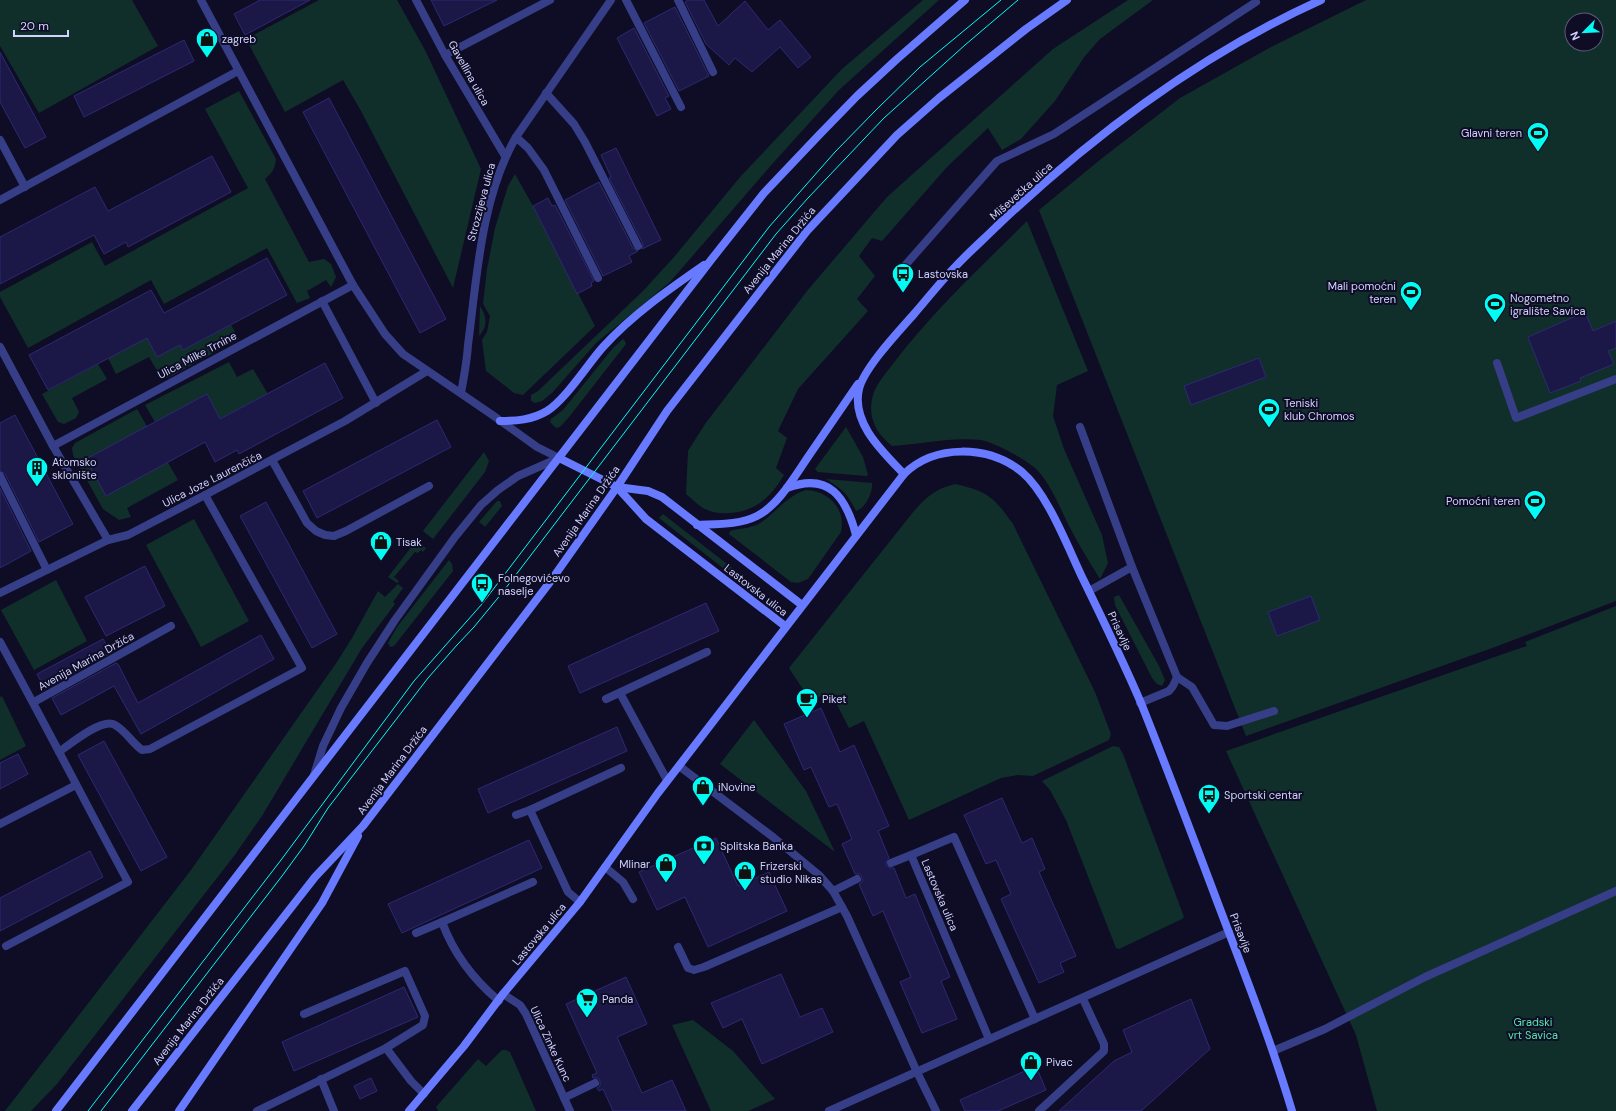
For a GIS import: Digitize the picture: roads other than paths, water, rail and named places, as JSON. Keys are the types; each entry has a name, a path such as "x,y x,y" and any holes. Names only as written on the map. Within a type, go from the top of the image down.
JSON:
{"main road":[{"path":"56,1111 558,458 764,193 863,90 966,0"},
{"name":"Avenija Marina Držića","path":"132,1111 315,877 363,826 550,582 617,487 667,411 807,231 897,135 939,98 1026,29 1067,0"},
{"name":"Miševečka ulica","path":"904,474 878,447 864,425 858,397 859,389 864,377 894,336 956,266 1017,207 1100,137 1157,94 1210,59 1255,33 1321,0"},
{"path":"500,421 532,418 547,411 562,397 602,348 622,327 657,298 711,260"},
{"path":"697,525 725,524 749,520 765,510 787,488 864,377"},
{"name":"Prisavlje","path":"785,626 911,467 923,460 940,454 956,451 972,452 990,456 1007,463 1022,472 1042,495 1089,591 1140,703 1229,932 1273,1051 1292,1111"},
{"name":"Lastovska ulica","path":"558,458 617,487 648,491 662,497 802,605"},
{"path":"787,488 798,483 810,482 821,484 831,489 839,496 846,507 851,517 856,535"},
{"name":"Lastovska ulica","path":"409,1111 464,1046 501,998 580,902 678,766 785,626 646,519 617,487"},
{"path":"180,1110 322,903 363,826"}],"street":[{"path":"201,0 353,285 384,334 403,354 537,447 558,458"},
{"name":"Gavellina ulica","path":"416,0 445,55 505,156"},
{"path":"445,55 550,0"},
{"name":"Strozzijeva ulica","path":"461,393 479,255 491,203 505,156 516,137 611,0"},
{"path":"626,0 681,107"},
{"path":"678,0 713,72"},
{"path":"901,270 997,161 1054,134 1256,2"},
{"path":"0,200 238,71"},
{"path":"546,93 566,115 585,142 638,246"},
{"path":"516,137 528,148 544,170 598,278"},
{"path":"0,140 25,187"},
{"name":"Ulica Milke Trnine","path":"53,446 353,285"},
{"path":"322,301 376,403"},
{"path":"0,347 53,446 108,540"},
{"path":"1498,363 1516,418 1616,379"},
{"name":"Ulica Joze Laurenčića","path":"0,593 108,540 128,535 205,495 376,403 427,371"},
{"path":"1080,427 1132,567 1177,677 1192,687 1214,725 1227,726 1274,711"},
{"path":"314,777 323,746 341,708 367,662 395,620 455,537 481,505 498,490 518,476 558,458"},
{"path":"272,460 307,523 316,531 325,535 334,536 346,531 429,486"},
{"path":"0,476 47,570"},
{"path":"59,752 104,723 114,723 136,746 142,750 150,749 302,668 205,495"},
{"path":"1089,591 1132,567"},
{"name":"Avenija Marina Držića","path":"34,702 171,626"},
{"name":"Avenija Marina Držića","path":"0,642 34,702 128,882 6,946"},
{"path":"606,699 707,652"},
{"path":"1140,703 1169,692 1177,677"},
{"path":"620,693 668,780"},
{"path":"678,766 773,837 819,875 833,891 842,907 936,1111"},
{"path":"516,815 621,768"},
{"path":"0,824 76,785"},
{"path":"530,810 568,892 580,902"},
{"name":"Lastovska ulica","path":"989,1039 911,855 954,837 1035,1019"},
{"path":"891,863 911,855"},
{"path":"605,867 623,882 632,899"},
{"path":"833,891 857,879"},
{"path":"416,932 533,882"},
{"path":"1273,1051 1325,1029 1425,976 1616,891"},
{"path":"678,947 688,968 694,970 842,907"},
{"name":"Ulica Zinke Kunc","path":"442,922 453,948 487,991 520,1006 526,1014 570,1111"},
{"path":"829,1111 989,1039 1083,999 1229,932"},
{"path":"257,1111 386,1048 424,1024 425,1016 405,971 304,1014"},
{"path":"1039,1111 1104,1051 1104,1044 1083,999"},
{"path":"386,1048 424,1094"},
{"path":"321,1079 334,1111"},
{"path":"564,1098 595,1083"}],"tram line":[{"path":"88,1111 281,860 414,681 482,604 769,227 835,152 876,110 920,67 1001,0"},
{"path":"101,1111 282,876 304,846 328,808 428,678 474,627 502,593 776,234 884,118 965,45 1018,0"}],"place":[{"name":"zagreb","path":"207,58"},
{"name":"Glavni teren","path":"1538,152"},
{"name":"Lastovska","path":"903,294"},
{"name":"Mali pomoćni teren","path":"1411,312"},
{"name":"Nogometno igralište Savica","path":"1495,324"},
{"name":"Teniski klub Chromos","path":"1269,428"},
{"name":"Atomsko sklonište","path":"37,488"},
{"name":"Pomoćni teren","path":"1535,520"},
{"name":"Tisak","path":"381,562"},
{"name":"Folnegovićevo naselje","path":"482,604"},
{"name":"Piket","path":"807,718"},
{"name":"iNovine","path":"703,806"},
{"name":"Sportski centar","path":"1209,814"},
{"name":"Splitska Banka","path":"704,866"},
{"name":"Mlinar","path":"666,884"},
{"name":"Frizerski studio Nikas","path":"745,892"},
{"name":"Panda","path":"587,1018"},
{"name":"Pivac","path":"1031,1082"}],"park label":[{"name":"Gradski vrt Savica","path":"1533,1028"}]}
